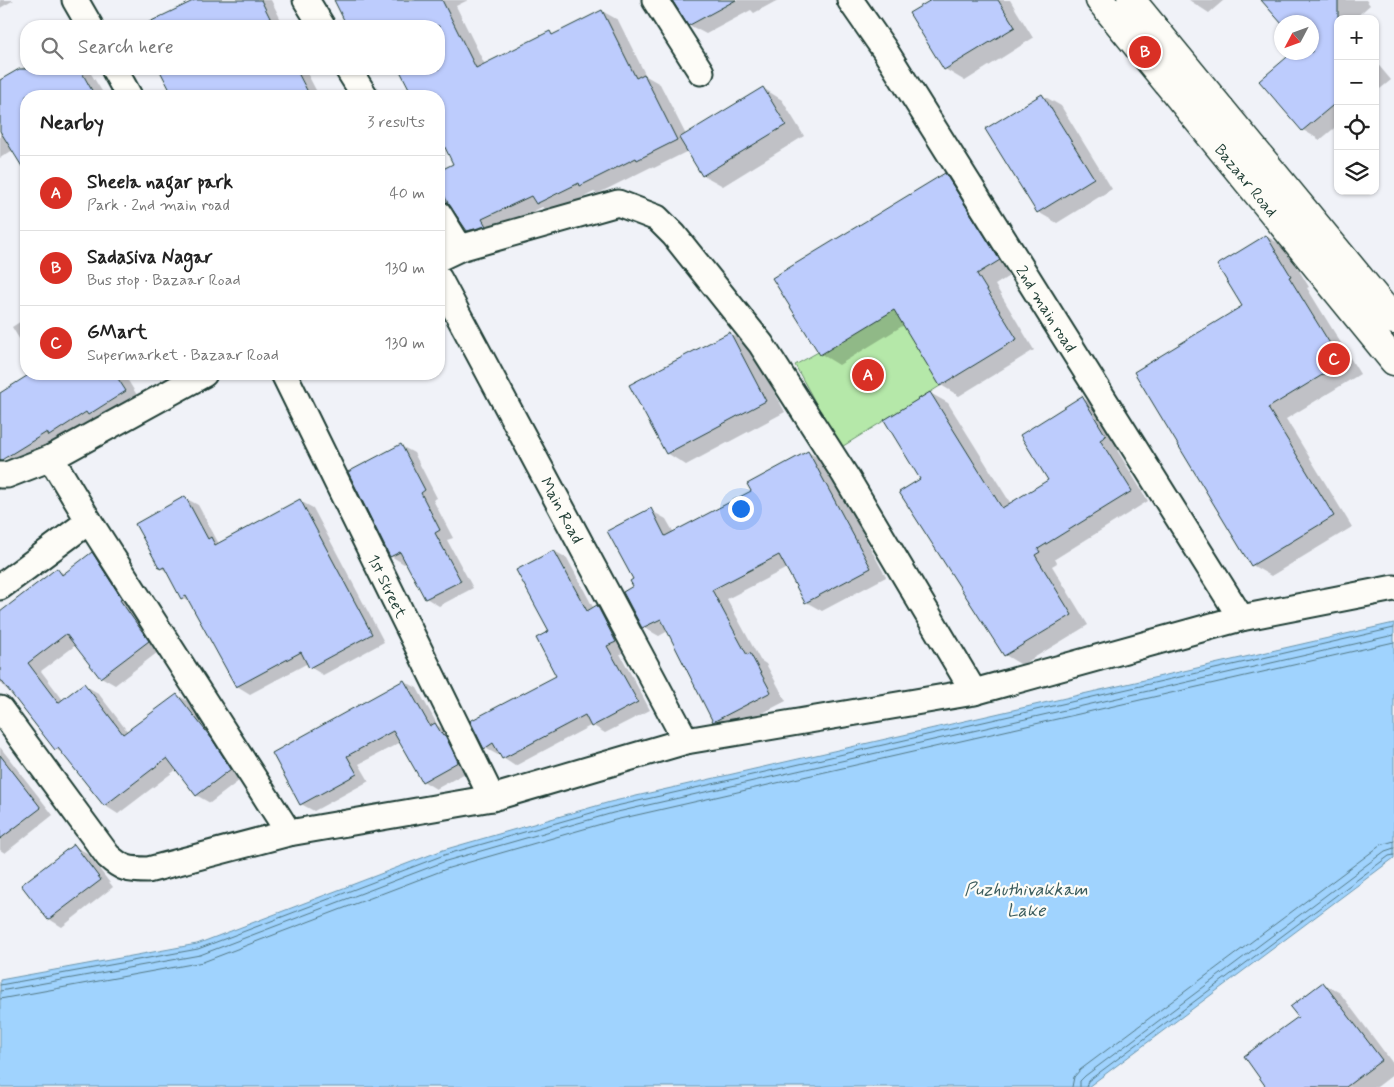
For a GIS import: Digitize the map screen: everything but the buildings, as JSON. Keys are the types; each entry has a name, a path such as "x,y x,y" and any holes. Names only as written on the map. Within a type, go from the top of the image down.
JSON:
{"main road":[{"name":"Bazaar Road","path":"1100,0 1394,361"},
{"name":"Bazaar Road","path":"1131,0 1394,320"}],"street":[{"path":"75,0 87,20"},
{"path":"306,0 318,20"},
{"path":"655,0 701,72"},
{"name":"2nd main road","path":"850,0 884,49 1240,618"},
{"path":"117,75 126,90"},
{"path":"352,75 361,90"},
{"path":"445,237 449,253 618,204 657,218 674,235 761,344 845,475 974,692"},
{"name":"Main Road","path":"445,290 686,741"},
{"path":"0,475 7,475 51,458 193,380"},
{"name":"1st Street","path":"287,380 492,798"},
{"path":"51,458 89,521 289,834"},
{"path":"0,587 89,521"},
{"path":"0,709 108,856 129,870 148,870 289,834 492,798 686,741 974,692 1240,618 1394,588"}],"green space":[{"path":"899,307 940,386 840,448 795,365"}],"water":[{"name":"Puzhuthivakkam Lake","path":"1394,623 1394,858 1088,1087 0,1087 0,980 197,944 443,850 610,802"}],"place":[{"name":"Sadasiva Nagar","path":"1145,52"},
{"name":"GMart","path":"1334,359"},
{"name":"Sheela nagar park","path":"868,375"}]}
